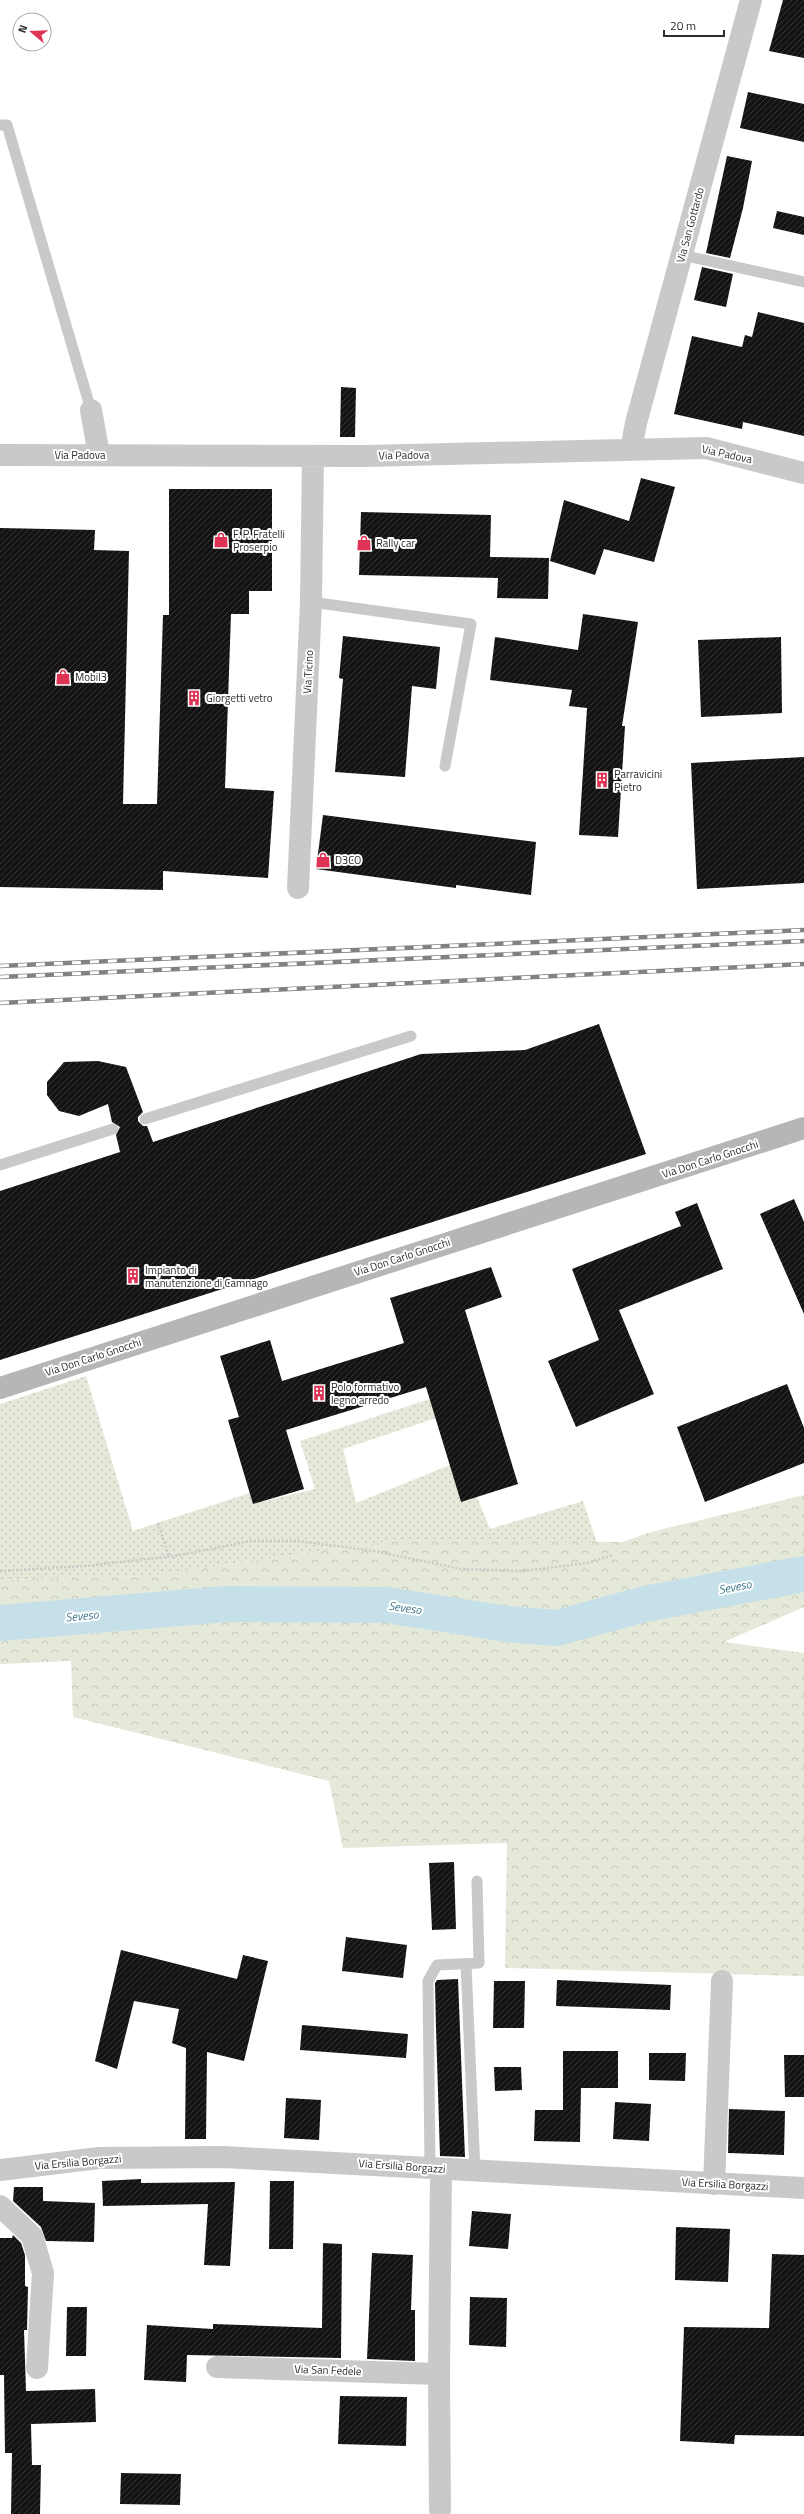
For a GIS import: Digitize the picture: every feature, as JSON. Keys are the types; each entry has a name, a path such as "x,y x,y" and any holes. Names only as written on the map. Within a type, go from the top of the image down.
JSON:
{"street":[{"name":"Via San Gottardo","path":"630,450 751,0"},
{"path":"91,410 98,456"},
{"name":"Via Padova","path":"0,455 313,456 706,448 804,473"},
{"name":"Via Ticino","path":"298,888 311,602 313,456"},
{"name":"Via Don Carlo Gnocchi","path":"0,1388 804,1128"},
{"path":"714,2184 722,1981"},
{"name":"Via Ersilia Borgazzi","path":"0,2170 99,2158 154,2157 314,2161 475,2172 804,2188"},
{"path":"436,2169 440,2509"},
{"path":"0,2206 32,2236 43,2272 37,2368"},
{"name":"Via San Fedele","path":"217,2367 439,2374"}],"lane":[{"path":"0,125 7,125 91,410"},
{"path":"682,255 804,282"},
{"path":"311,602 471,624 445,766"},
{"path":"145,1119 411,1036"},
{"path":"0,1165 113,1129"},
{"path":"436,2169 428,1981 437,1965 479,1963 477,1881"},
{"path":"466,1964 475,2172"}],"path":[{"path":"158,1523 168,1557"},
{"path":"0,1572 85,1566 168,1557 251,1541 298,1541 374,1551 461,1569 524,1571 587,1563 613,1555"}],"green space":[{"path":"86,1376 133,1531 250,1493 253,1504 315,1489 300,1441 430,1399 436,1418 343,1449 356,1503 450,1465 477,1497 490,1529 583,1501 597,1543 398,1540 148,1576 0,1580 0,1404"},
{"path":"804,1495 804,1607 724,1642 804,1653 804,1976 505,1968 507,1843 343,1848 329,1781 73,1717 71,1661 0,1664 0,1580 148,1576 398,1540 623,1542 651,1532"}],"building":[{"path":"783,0 804,0 804,58 769,51"},
{"path":"748,92 804,104 804,142 740,128"},
{"path":"727,156 752,161 743,208 730,258 706,253"},
{"path":"777,211 804,217 804,235 773,228"},
{"path":"702,267 733,274 726,307 694,300"},
{"path":"758,312 804,323 804,436 743,422 742,429 674,414 692,336 742,347 745,335 752,337"},
{"path":"341,387 356,388 355,437 340,437"},
{"path":"641,478 675,487 654,562 604,549 595,575 550,561 564,500 629,521"},
{"path":"169,489 272,489 272,591 249,591 249,614 231,614 225,788 274,791 268,878 163,871 163,890 0,887 0,528 95,530 94,550 129,551 123,804 157,804 163,615 169,615"},
{"path":"361,512 491,515 490,557 549,558 548,599 497,598 498,578 359,575"},
{"path":"583,614 638,622 622,726 625,726 618,837 579,835 587,708 569,706 572,690 490,680 495,637 578,650"},
{"path":"343,636 440,647 436,689 412,686 405,777 335,772 343,679 339,678"},
{"path":"781,637 782,713 701,717 698,640"},
{"path":"804,757 804,883 697,889 691,763"},
{"path":"323,815 536,842 531,895 456,885 456,888 316,869"},
{"name":"Impianto di manutenzione di Camnago","path":"599,1024 646,1154 0,1360 0,1191 120,1152 116,1135 120,1127 112,1122 108,1104 79,1116 59,1111 47,1095 47,1082 64,1062 98,1061 126,1067 143,1112 138,1117 138,1121 143,1126 147,1126 153,1142 421,1054 525,1050"},
{"path":"794,1199 804,1222 804,1314 760,1214"},
{"path":"697,1203 723,1269 619,1310 654,1394 576,1427 548,1361 599,1340 572,1269 681,1226 675,1212"},
{"name":"Polo formativo legno arredo","path":"491,1267 502,1297 465,1310 518,1484 461,1502 426,1387 286,1430 304,1489 253,1504 228,1420 239,1417 220,1356 270,1340 282,1381 404,1343 390,1298"},
{"path":"787,1384 804,1428 804,1463 705,1502 677,1427"},
{"path":"454,1862 456,1929 432,1930 429,1863"},
{"path":"346,1937 407,1945 403,1978 342,1971"},
{"path":"121,1950 237,1979 243,1955 268,1961 244,2061 207,2052 206,2139 185,2139 186,2048 172,2043 179,2009 134,2001 117,2069 95,2061"},
{"path":"458,1979 465,2157 440,2156 435,1983 437,1980"},
{"path":"557,1980 671,1985 670,2010 556,2006"},
{"path":"494,1981 525,1981 524,2028 493,2028"},
{"path":"302,2025 408,2034 406,2058 300,2050"},
{"path":"563,2051 618,2051 618,2088 581,2088 580,2142 534,2141 535,2110 563,2110"},
{"path":"649,2053 686,2053 685,2081 649,2080"},
{"path":"784,2055 804,2055 804,2097 785,2097"},
{"path":"494,2067 521,2067 522,2090 495,2091"},
{"path":"286,2098 321,2100 319,2140 284,2138"},
{"path":"615,2102 651,2104 649,2141 613,2139"},
{"path":"729,2109 785,2111 784,2155 728,2153"},
{"path":"141,2179 141,2183 235,2182 230,2266 204,2265 208,2204 103,2206 102,2181"},
{"path":"270,2181 294,2181 293,2249 269,2249"},
{"path":"14,2187 43,2187 43,2201 95,2203 94,2242 46,2241 41,2227 13,2201"},
{"path":"472,2211 511,2214 508,2249 469,2246"},
{"path":"676,2227 730,2229 728,2282 675,2280"},
{"path":"13,2235 21,2243 25,2255 25,2286 28,2287 27,2330 24,2330 26,2391 95,2389 96,2422 31,2424 32,2465 41,2465 40,2514 11,2514 12,2453 5,2453 4,2375 0,2375 0,2238 12,2238"},
{"path":"323,2243 342,2244 341,2358 187,2355 186,2382 144,2380 147,2325 213,2329 213,2324 322,2328"},
{"path":"372,2253 413,2255 411,2310 415,2310 415,2361 367,2359"},
{"path":"772,2254 804,2255 804,2436 735,2435 734,2444 680,2441 684,2327 769,2328"},
{"path":"470,2297 507,2298 506,2347 469,2345"},
{"path":"67,2307 87,2307 86,2356 66,2356"},
{"path":"340,2396 407,2397 406,2446 338,2444"},
{"path":"121,2473 181,2474 180,2505 120,2504"}],"waterway":[{"name":"Seveso","path":"0,1623 227,1604 387,1605 507,1624 557,1628 645,1604 804,1574"}],"railway":[{"path":"0,966 804,930"},
{"path":"0,977 804,941"},
{"path":"0,1003 804,964"}],"place":[{"name":"F. P. Fratelli Proserpio","path":"221,540"},
{"name":"Rally car","path":"364,543"},
{"name":"Mobil3","path":"63,677"},
{"name":"Giorgetti vetro","path":"194,698"},
{"name":"Parravicini Pietro","path":"602,780"},
{"name":"D3CO","path":"323,860"},
{"name":"Impianto di manutenzione di Camnago","path":"133,1276"},
{"name":"Polo formativo legno arredo","path":"319,1393"}]}
